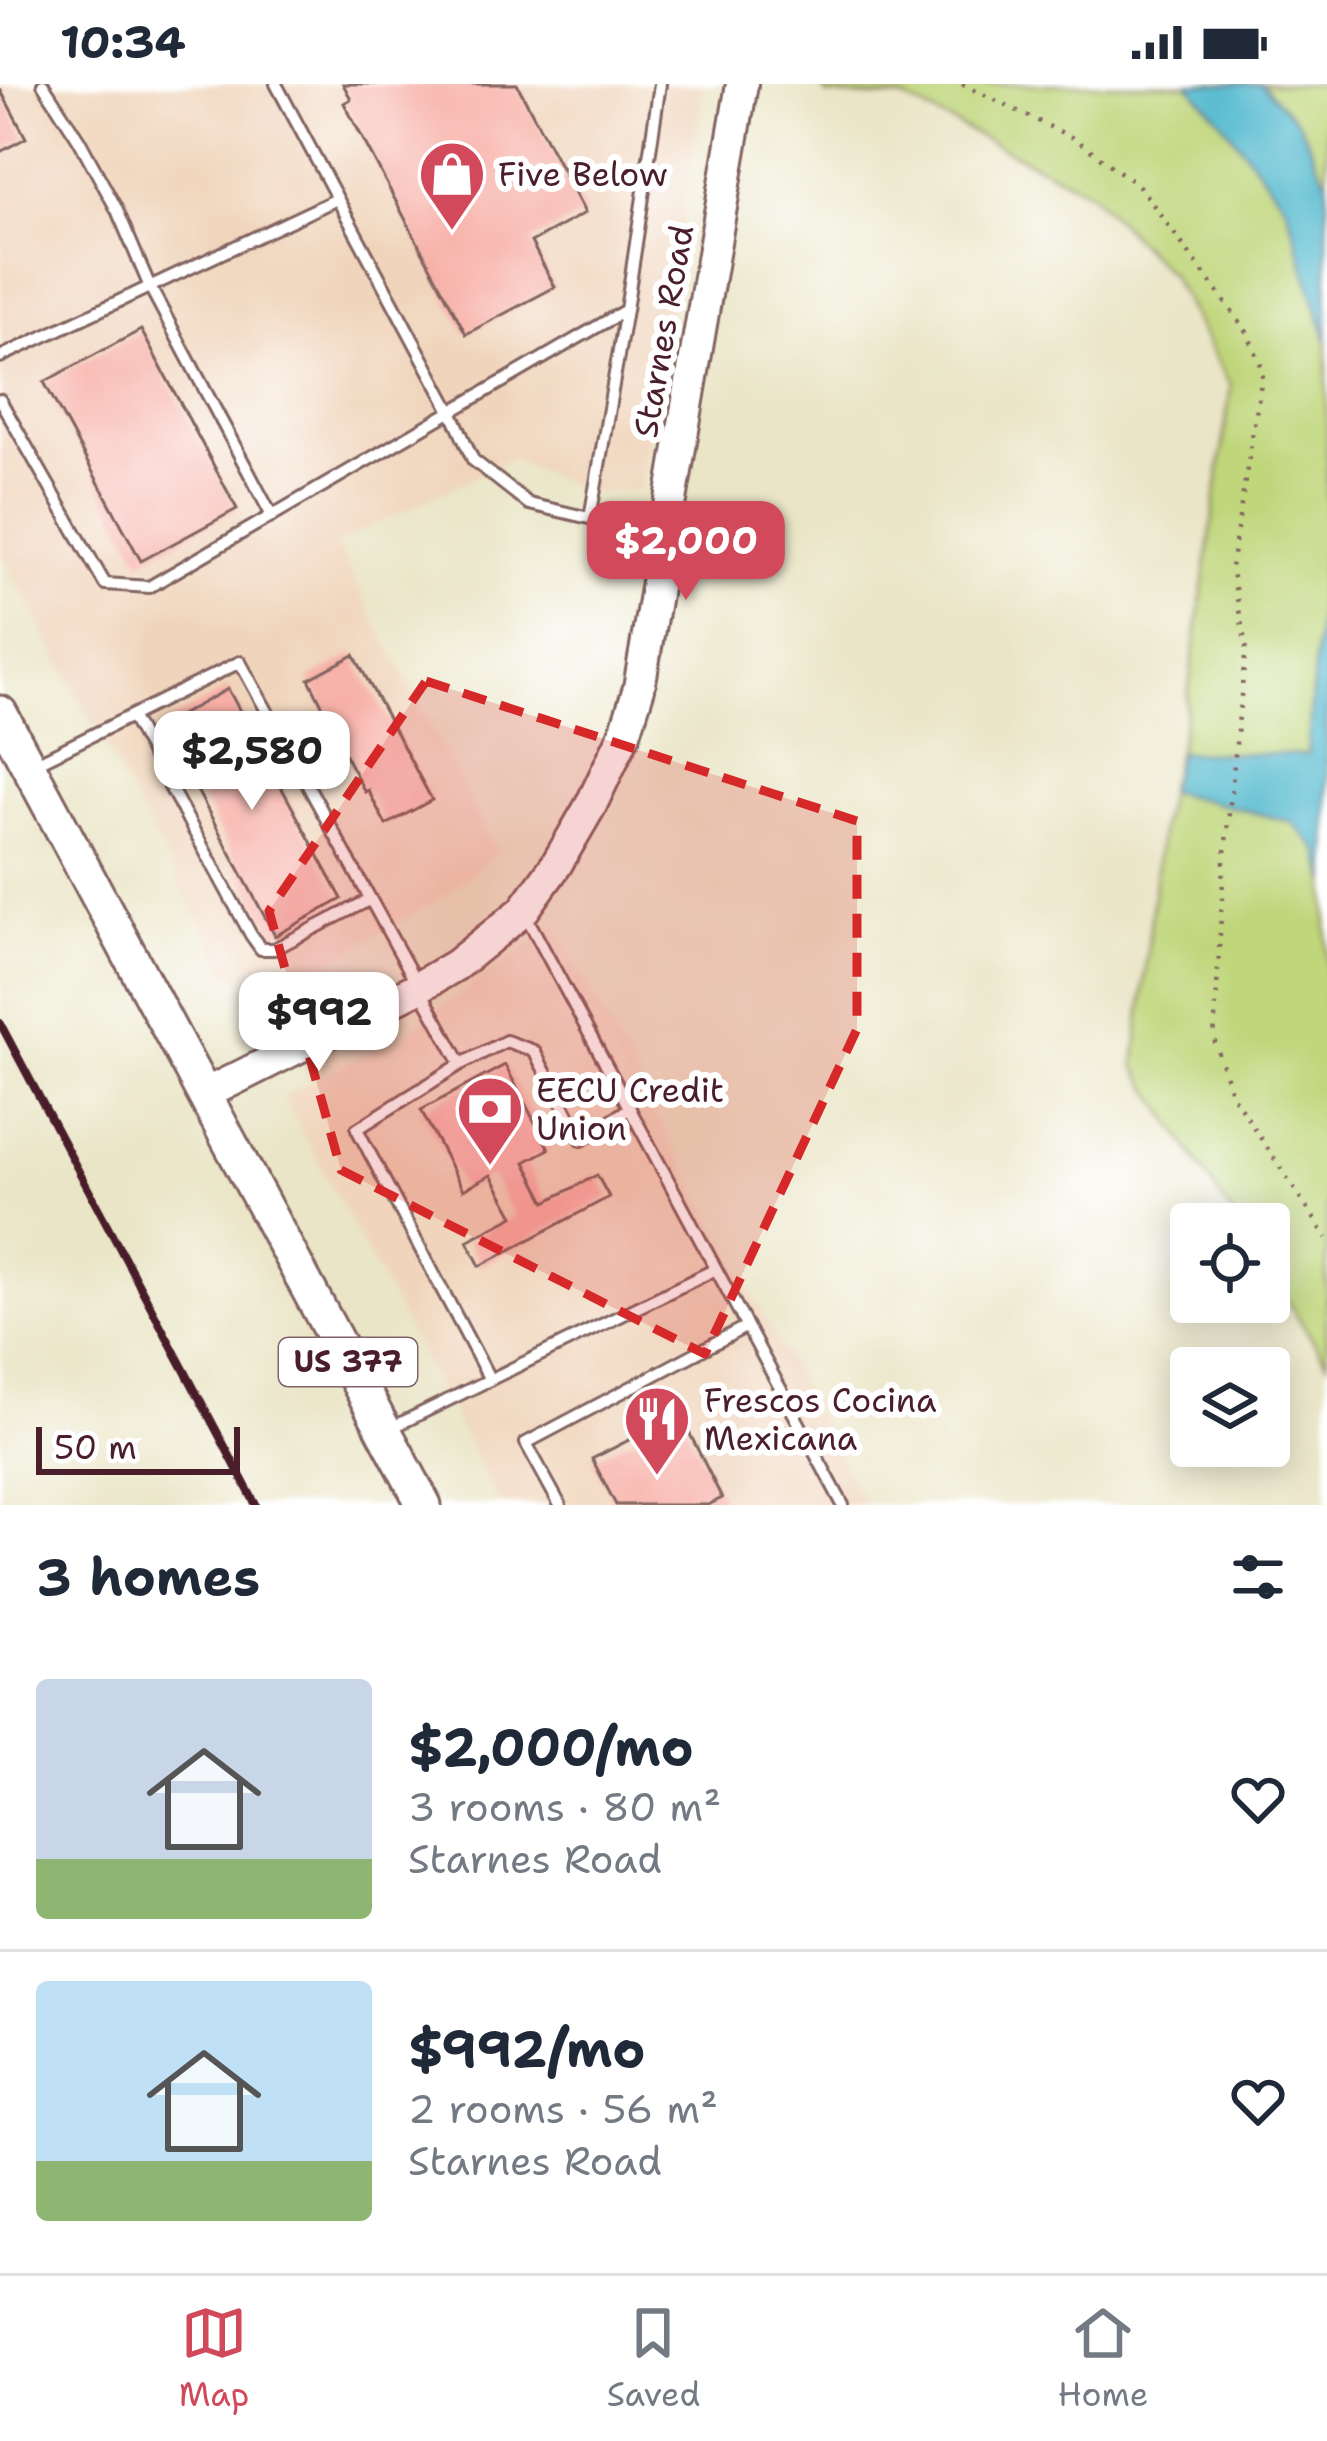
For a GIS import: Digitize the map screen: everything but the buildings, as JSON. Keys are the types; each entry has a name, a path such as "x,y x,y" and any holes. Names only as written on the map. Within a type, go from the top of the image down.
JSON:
{"main road":[{"name":"Starnes Road","path":"205,1094 456,965 523,911 591,805 626,733 639,688 735,86"},
{"name":"US 377","path":"0,713 424,1505"}],"lane":[{"path":"44,84 117,210 150,287 272,516"},
{"path":"276,84 473,460 529,504 664,536"},
{"path":"590,518 660,84"},
{"path":"0,357 338,199"},
{"path":"0,400 105,584 149,587 626,310"},
{"path":"28,766 240,662 460,1064"},
{"path":"131,716 261,949 274,949 369,900"},
{"path":"523,911 843,1505"},
{"path":"490,1380 357,1129 506,1041 534,1051 582,1139 630,1108"},
{"path":"385,1431 716,1269"},
{"path":"560,1505 526,1443 747,1326"}],"path":[{"path":"962,84 1077,140 1140,187 1247,332 1263,370 1232,567 1246,647 1224,862 1214,1039 1232,1095 1327,1238"}],"highlighted area":[{"path":"426,681 857,821 857,1029 705,1354 341,1170 269,911"}],"shaded area":[{"path":"0,84 704,84 641,489 592,494 511,459 335,544 498,852 445,895 278,990 227,973 0,550"},
{"path":"555,924 865,1505 501,1505 283,1096 406,1033"}],"green space":[{"path":"820,84 1327,84 1327,1362 1290,1305 1290,1203 1224,1203 1135,1066 1161,824 1184,724 1231,386 1171,276 1090,192 903,98 828,95"}],"water":[{"path":"1188,84 1261,84 1299,123 1327,182 1327,341 1286,206"},
{"path":"1327,509 1327,881 1319,851 1292,822 1167,791 1179,752 1307,755"}],"railway":[{"path":"0,1023 256,1505"}],"place":[{"name":"Five Below","path":"452,233"},
{"name":"EECU Credit Union","path":"490,1168"},
{"name":"Frescos Cocina Mexicana","path":"657,1478"}]}
